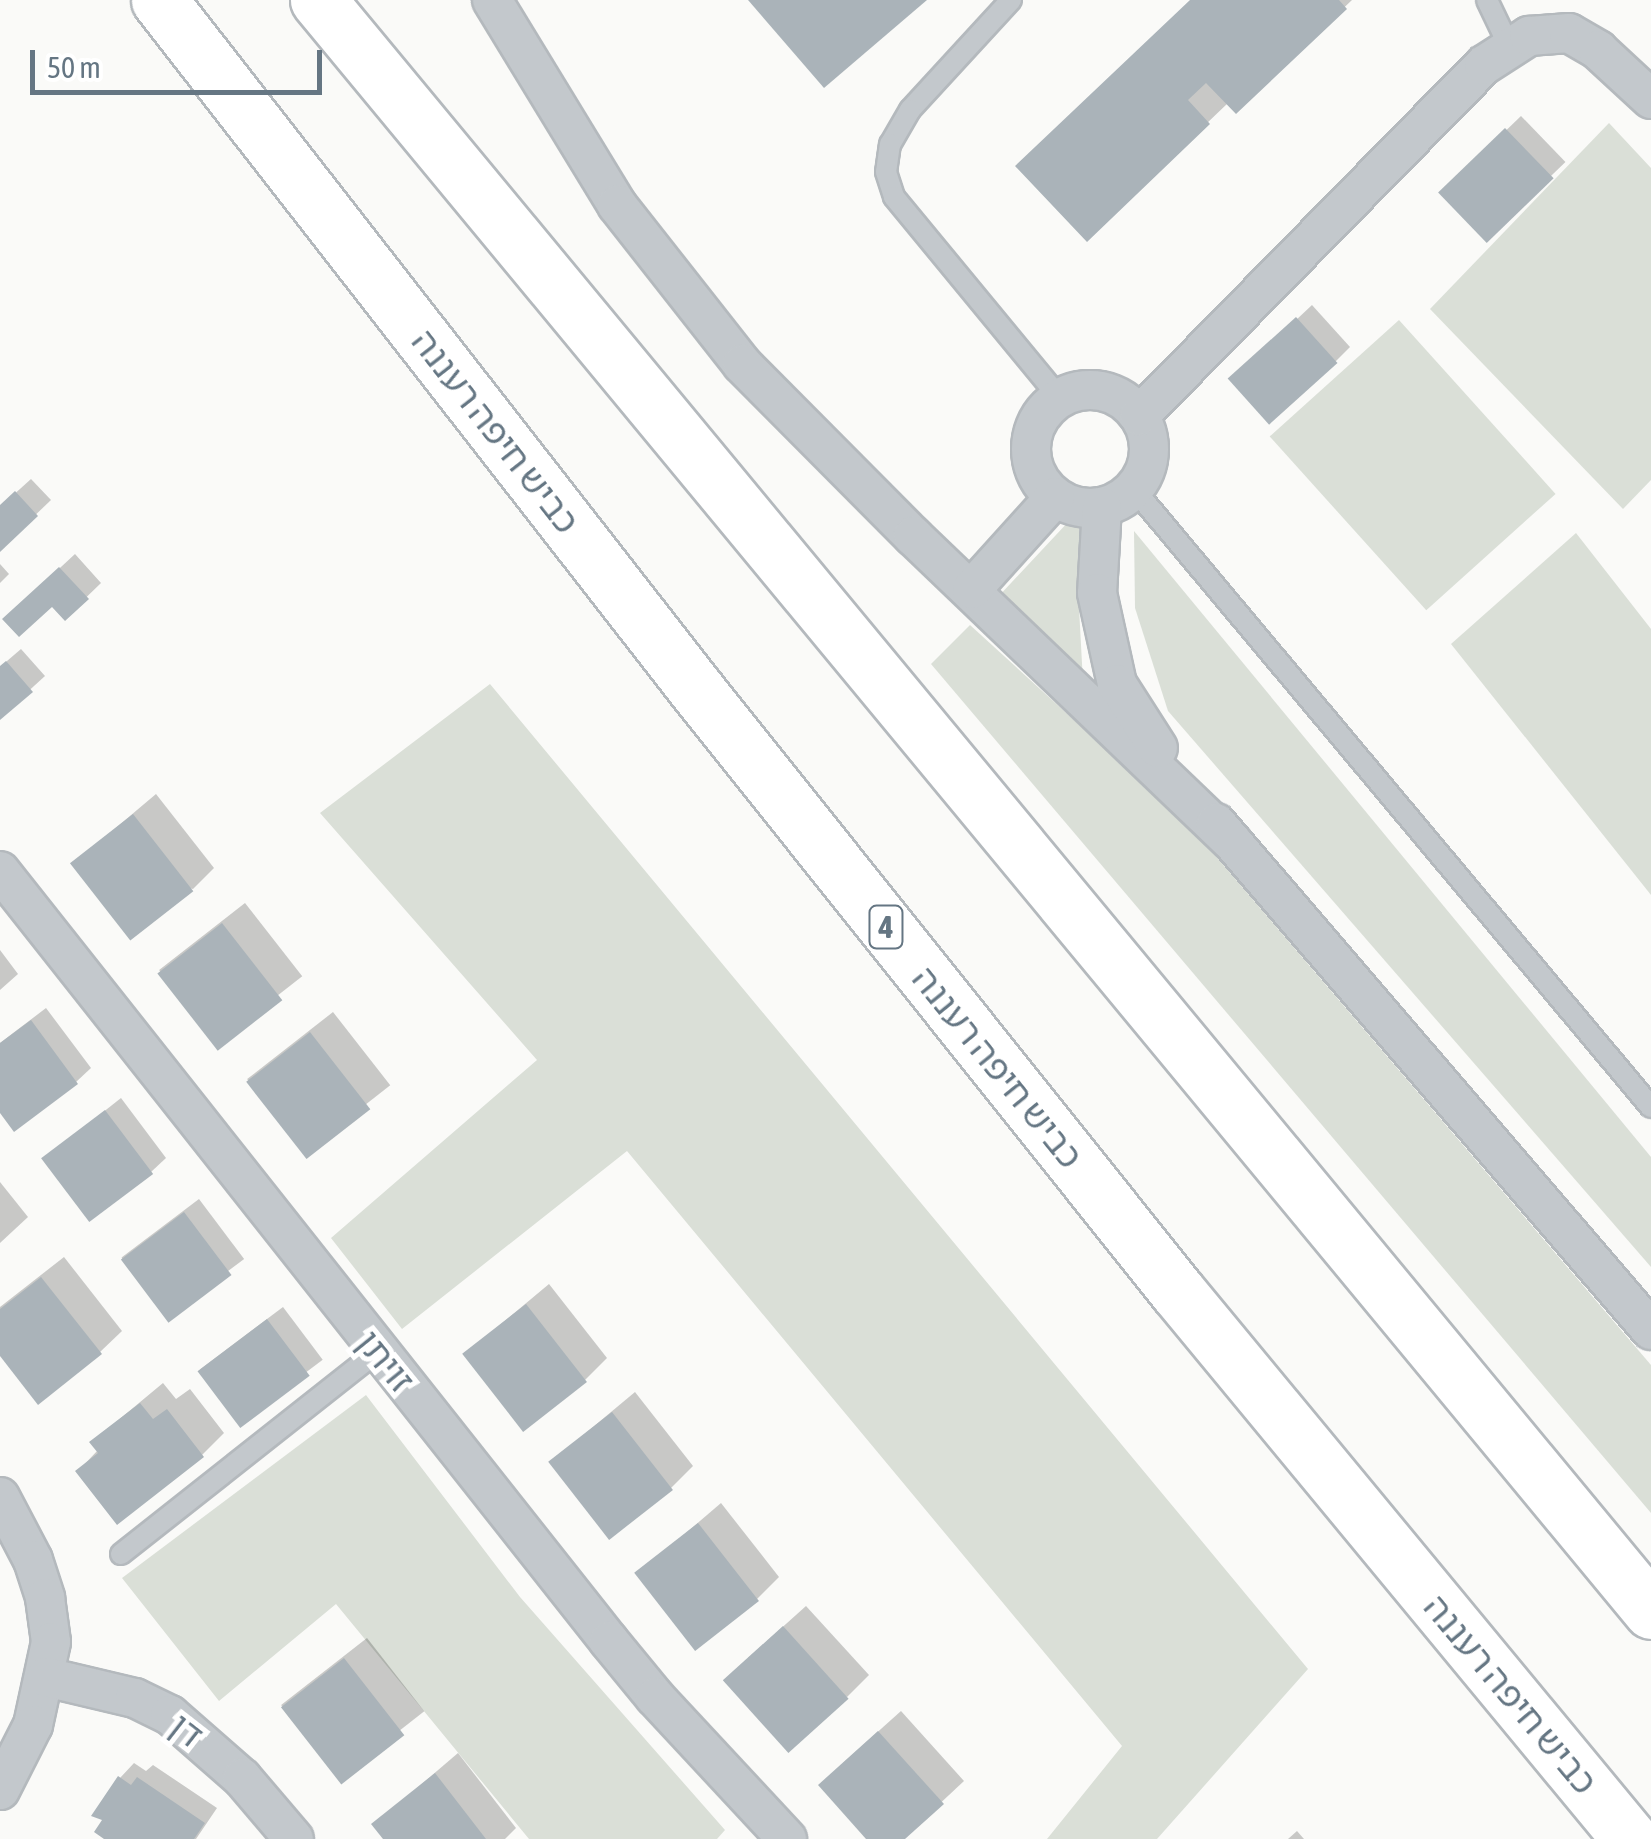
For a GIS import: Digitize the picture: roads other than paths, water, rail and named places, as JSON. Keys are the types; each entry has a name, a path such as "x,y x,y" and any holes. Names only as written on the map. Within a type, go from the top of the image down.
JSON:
{"highway":[{"name":"כביש חיפה רעננה","path":"159,0 696,689 1054,1137 1630,1839"},
{"path":"318,0 1651,1612"}],"street":[{"path":"492,0 618,205 742,364 913,536 1232,842"},
{"path":"1139,416 1484,64 1530,36 1569,33 1598,50 1651,99"},
{"path":"1118,498 1072,506 1041,484 1030,446 1034,427 1059,397 1098,389 1116,395 1139,416 1150,441 1148,461 1118,498 1097,593 1117,684 1153,742 1232,842 1651,1330"},
{"path":"972,589 1055,497"},
{"name":"זויתן","path":"0,871 655,1697 787,1839"},
{"path":"0,1497 34,1560 45,1598 51,1642 34,1725 0,1790"},
{"name":"דן","path":"46,1677 135,1698 170,1715 242,1778 294,1839"}],"lane":[{"path":"1011,0 910,110 890,144 886,172 894,197 1059,397"},
{"path":"1487,0 1510,48"},
{"path":"1118,498 1651,1106"},
{"path":"121,1554 378,1351"}]}
